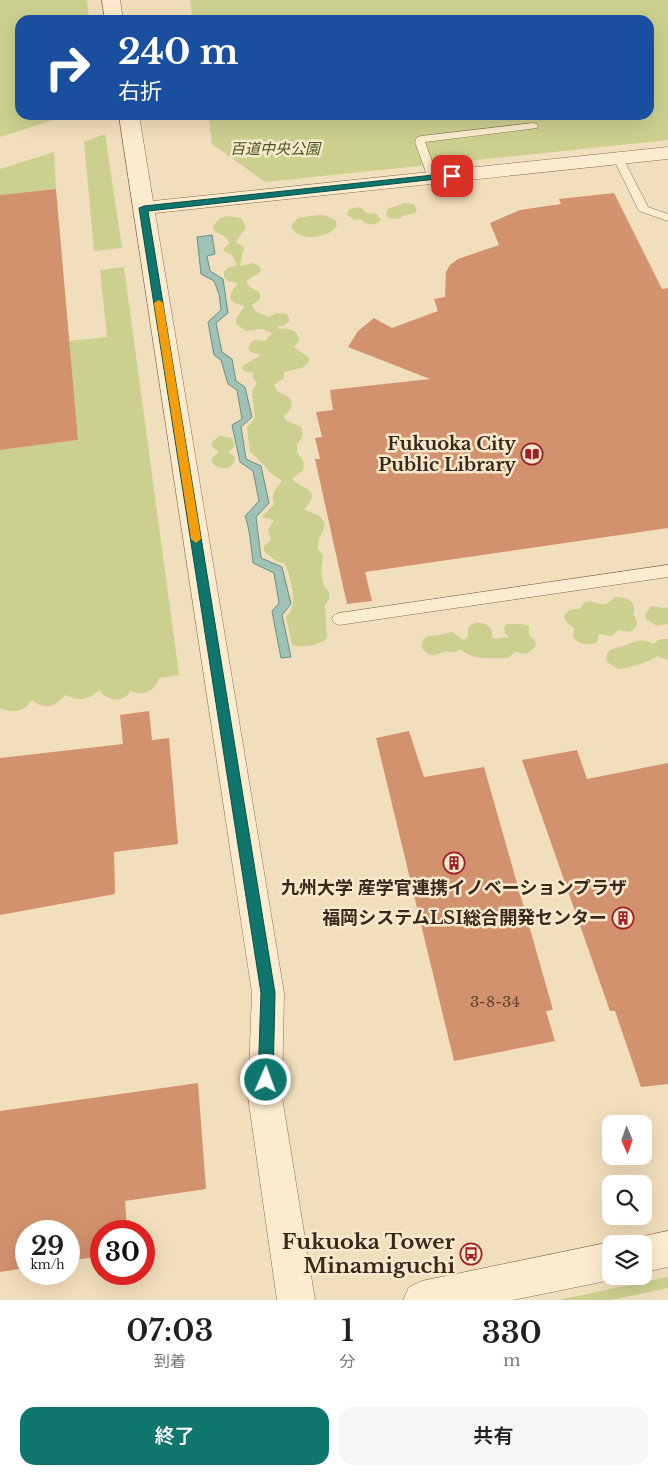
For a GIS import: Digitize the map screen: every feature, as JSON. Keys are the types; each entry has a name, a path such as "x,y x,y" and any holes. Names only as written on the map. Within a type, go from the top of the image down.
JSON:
{"street":[{"path":"111,0 113,15"},
{"path":"130,120 268,993 265,1097 296,1300"},
{"path":"144,208 668,153"},
{"path":"652,1252 668,1249"},
{"path":"422,1300 602,1263"}],"lane":[{"path":"433,178 420,142 421,139 533,126"},
{"path":"618,158 642,209 668,218"},
{"path":"339,618 668,571"}],"green space":[{"path":"0,0 87,0 88,15 15,15 15,120 53,120 0,137"},
{"name":"百道中央公園","path":"190,0 668,0 668,140 265,182 212,144 209,120 654,120 654,15 192,15"},
{"path":"105,134 122,248 94,251 84,142"},
{"path":"54,152 56,189 0,195 0,169"},
{"path":"404,203 414,204 417,210 415,213 405,215 399,219 389,218 386,215 388,209"},
{"path":"358,207 366,213 377,214 381,220 368,224 361,219 354,220 347,215 349,209"},
{"path":"324,215 335,220 337,225 328,233 314,237 300,235 291,226 298,218"},
{"path":"227,216 241,218 246,227 236,242 244,247 240,266 253,263 260,267 261,271 246,281 250,287 260,293 260,299 252,305 255,311 269,317 276,313 287,314 290,321 283,326 278,326 278,329 289,329 295,332 299,337 299,341 294,347 309,358 309,362 302,368 284,372 284,378 274,385 277,391 290,398 292,404 291,409 283,416 287,421 301,427 303,434 297,444 297,453 303,461 303,470 292,479 311,493 310,502 304,509 319,516 324,521 324,529 319,540 318,549 323,555 321,573 324,586 329,592 329,599 325,605 327,638 311,646 292,645 286,616 290,612 293,599 290,577 285,564 276,561 264,551 264,546 271,540 268,530 274,520 262,517 274,504 273,494 282,480 273,475 250,452 247,428 255,417 252,391 257,383 253,378 253,372 243,371 242,366 261,355 248,349 251,342 256,340 265,341 272,333 262,329 246,331 236,324 236,319 245,306 234,303 230,299 231,293 238,283 228,281 224,277 224,272 228,268 237,265 232,255 224,251 224,248 230,243 224,236 214,231 213,226 220,218"},
{"path":"124,267 179,675 159,678 155,686 148,692 135,693 131,691 123,698 115,700 106,697 99,690 83,699 65,695 58,702 50,706 41,705 32,700 18,711 5,710 0,708 0,450 78,440 69,341 107,337 100,270"},
{"path":"220,436 232,438 235,446 228,452 235,457 230,467 222,468 212,463 212,458 219,452 212,447 212,442"},
{"path":"616,597 628,599 633,603 633,614 637,622 635,628 630,632 618,630 612,636 599,634 597,642 590,644 581,643 573,637 574,628 566,622 564,616 567,612 572,609 580,609 587,602 606,604"},
{"path":"652,606 668,607 668,624 657,626 646,619 645,614"},
{"path":"475,623 483,623 488,626 492,630 492,638 509,638 505,633 504,627 507,624 529,626 529,635 535,640 536,646 527,654 515,652 508,658 477,657 465,653 461,649 454,652 431,655 422,648 425,638 448,632 452,632 463,640 468,637 469,627"},
{"path":"660,639 668,639 668,660 657,656 627,668 618,669 607,662 608,652 611,650 636,641 653,644"},
{"path":"668,1277 668,1288 610,1300 558,1300 630,1285 652,1285 652,1280"}],"water":[{"path":"212,235 215,254 207,256 210,271 223,279 228,313 216,323 222,352 232,359 236,381 245,387 252,417 241,427 246,459 261,466 269,503 256,517 261,558 282,567 291,604 282,615 291,657 281,658 272,611 279,603 274,573 253,563 245,516 259,501 253,471 240,462 232,425 242,419 237,390 228,384 221,360 214,355 208,322 221,310 219,294 214,281 201,274 197,237"}],"building":[{"path":"56,189 78,440 0,450 0,195"},
{"path":"614,193 662,289 668,288 668,528 365,572 372,601 347,604 315,459 320,459 315,438 322,437 316,412 333,410 330,390 430,379 348,347 358,331 374,318 392,328 438,311 434,299 445,297 446,272 450,265 458,259 499,245 490,223 520,210 561,204 559,199"},
{"path":"149,711 152,740 169,738 178,844 114,852 115,894 0,915 0,758 123,744 120,715"},
{"path":"409,731 424,777 484,767 553,1010 546,1011 555,1041 454,1061 376,738"},
{"name":"福岡システムLSI総合開発センター","path":"577,750 587,779 668,763 668,1084 641,1087 615,1011 610,1011 522,760"},
{"path":"198,1083 206,1189 125,1201 126,1220 90,1220 90,1258 80,1259 80,1220 15,1220 15,1270 0,1272 0,1111"}],"slow traffic":[{"path":"159,303 196,539"}],"place":[{"name":"Fukuoka City Public Library","path":"532,454"},
{"name":"九州大学 産学官連携イノベーションプラザ","path":"454,863"},
{"name":"福岡システムLSI総合開発センター","path":"623,918"},
{"name":"Fukuoka Tower Minamiguchi","path":"471,1254"}],"route":[{"path":"266,1080 268,993 144,208 452,176"}]}
